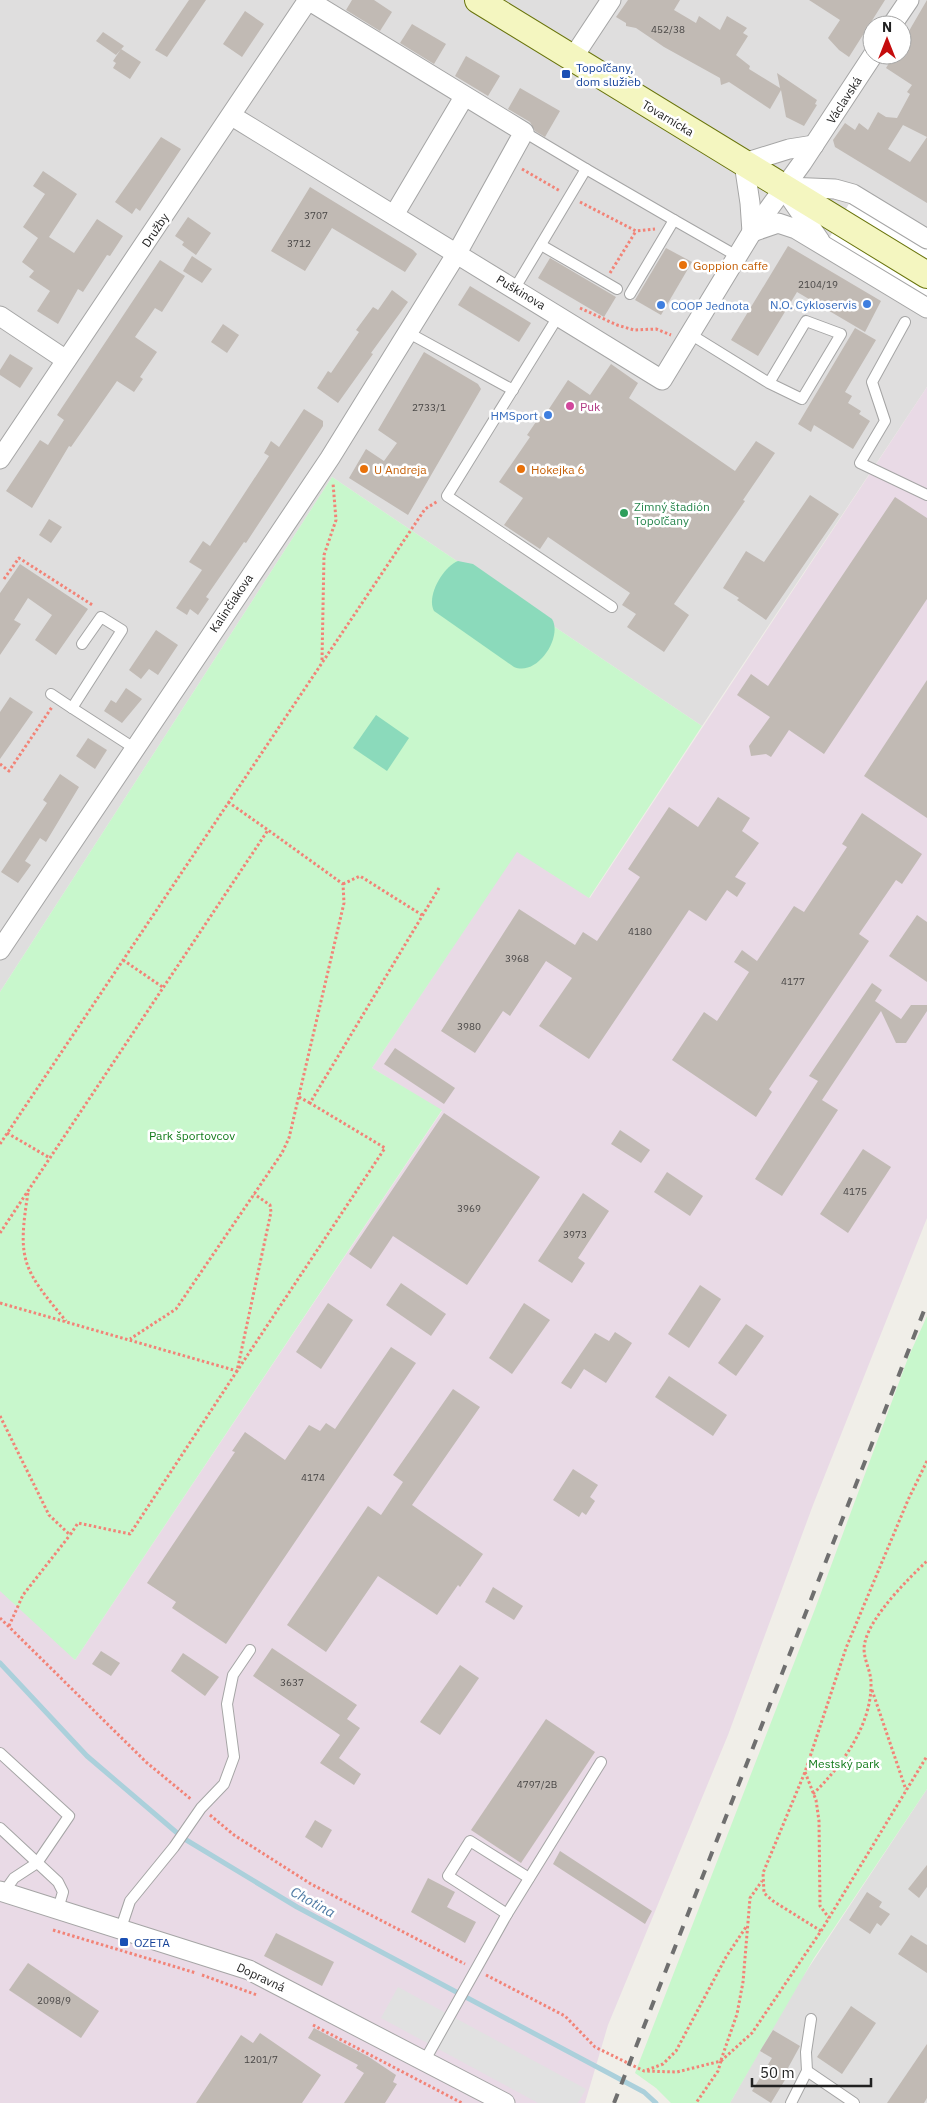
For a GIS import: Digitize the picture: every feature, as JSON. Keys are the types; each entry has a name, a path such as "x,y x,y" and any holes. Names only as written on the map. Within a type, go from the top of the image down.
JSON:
{"main road":[{"name":"Tovarnícka","path":"478,0 927,275"}],"street":[{"path":"308,0 524,132"},
{"name":"Družby","path":"0,459 232,116 308,0"},
{"path":"572,59 611,0"},
{"path":"899,15 909,0"},
{"name":"Václavská","path":"783,187 814,145 866,65"},
{"path":"394,215 464,97"},
{"name":"Puškinova","path":"232,116 662,380 752,232 783,187"},
{"name":"Kalinčiakova","path":"0,950 330,458 457,253 524,132"},
{"path":"814,145 789,149 744,163 752,232 778,223 796,229 822,244"},
{"name":"Tovarnícka","path":"783,187 835,189 853,194 927,238"},
{"name":"Tovarnícka","path":"783,187 822,244 927,308"},
{"path":"0,316 66,360"},
{"name":"Dopravná","path":"2,1892 121,1928 249,1970 505,2103"}],"lane":[{"path":"524,132 737,256"},
{"path":"515,288 586,169"},
{"path":"630,294 674,220"},
{"path":"541,245 616,289"},
{"path":"558,315 447,496 612,607"},
{"path":"687,338 769,384 802,399 841,334 806,321 769,384"},
{"path":"905,322 872,382 885,420 860,463 927,495"},
{"path":"407,332 513,390"},
{"path":"72,708 122,630 101,617 82,644"},
{"path":"54,696 134,748"},
{"path":"121,1928 130,1901 174,1847 199,1812 224,1784 234,1757 227,1704 233,1675 250,1650"},
{"path":"0,1753 69,1816 37,1863 14,1878 2,1892"},
{"path":"425,2060 475,1968 600,1762"},
{"path":"0,1828 58,1882 63,1892 58,1909"},
{"path":"507,1914 448,1876 470,1841 529,1878"},
{"path":"791,2103 807,2071 806,2052 811,2019"},
{"path":"807,2071 854,2103"}],"path":[{"path":"508,161 569,197 636,231 605,282"},
{"path":"558,315 565,305 570,304 617,325 634,330 656,329 687,338"},
{"path":"322,662 324,555 336,520 330,458"},
{"path":"0,1144 425,509 447,496"},
{"path":"4,579 19,558 97,608 101,617"},
{"path":"0,764 9,771 54,696"},
{"path":"228,802 343,884"},
{"path":"0,1233 268,830"},
{"path":"343,884 360,876 422,915"},
{"path":"130,1339 176,1309 282,1154 289,1138 344,903 343,884"},
{"path":"310,1103 439,888"},
{"path":"123,960 164,988"},
{"path":"8,1626 23,1595 78,1523 130,1534 385,1148 299,1096"},
{"path":"7,1133 50,1158"},
{"path":"28,1191 22,1227 26,1264 41,1290 66,1321"},
{"path":"237,1371 271,1212 270,1205 254,1194"},
{"path":"0,1303 237,1371"},
{"path":"0,1416 49,1516 70,1534"},
{"path":"696,2103 718,2071 738,2014 750,1898 762,1881 766,1865 805,1772 846,1648 908,1500 927,1461"},
{"path":"813,1794 858,1735 870,1710 871,1676 863,1649 865,1639 878,1617 902,1587 927,1561"},
{"path":"0,1618 199,1812 311,1884 565,2016 595,2047 644,2071 677,2072 721,2061 752,2033 822,1931 927,1756"},
{"path":"871,1687 906,1790"},
{"path":"805,1772 813,1794 819,1820 821,1845 820,1906 829,1918"},
{"path":"762,1881 764,1892 774,1901 822,1931"},
{"path":"644,2071 663,2064 676,2051 726,1957 746,1927"},
{"path":"53,1930 201,1974 266,2000"},
{"path":"309,2022 462,2103"}],"shaded area":[{"path":"0,0 927,0 927,387 702,726 332,477 0,992"},
{"path":"927,387 927,1218 813,1505 728,1735 608,2025 585,2103 0,2103 0,1583 75,1660 442,1111 372,1068 517,851 590,898"},
{"path":"927,1789 927,2103 730,2103 792,1993"},
{"path":"398,1987 586,2089 578,2103 538,2103 381,2018"}],"green space":[{"name":"Park športovcov","path":"332,477 702,726 589,898 517,852 372,1068 442,1110 75,1660 0,1591 0,992"},
{"path":"458,561 473,564 552,619 554,636 546,654 539,661 523,669 514,667 434,611 432,598 437,583 447,569"},
{"path":"376,715 409,738 387,771 353,748"},
{"name":"Mestský park","path":"927,1316 927,1789 814,1958 730,2103 671,2103 656,2088 635,2073 815,1609 908,1358"}],"pier":[{"path":"850,202 927,248 927,301 827,242"}],"building":[{"path":"189,0 206,0 167,57 155,50"},
{"path":"352,0 374,0 392,12 380,31 346,10"},
{"path":"628,0 680,0 674,10 696,23 699,16 720,30 727,16 747,28 743,33 748,36 736,55 750,66 749,69 780,88 777,73 817,100 815,104 817,105 804,126 786,117 781,90 770,109 729,82 721,85 720,78 664,47 636,28 626,26 626,23 616,17"},
{"path":"809,0 885,0 876,15 862,15 862,36 849,57 839,50 828,38 840,20"},
{"path":"927,0 927,137 927,203 835,147 833,140 845,123 855,130 859,123 868,130 878,112 886,117 897,118 910,94 907,92 912,85 886,68 888,65 912,65 912,26","holes":["903,125 927,137 910,162 888,149"]},
{"path":"245,11 264,24 242,57 223,44"},
{"path":"412,24 446,44 434,64 400,43"},
{"path":"103,32 124,46 116,55 96,41"},
{"path":"121,49 141,62 130,79 113,68 116,63 113,61"},
{"path":"466,56 500,76 488,96 455,76"},
{"path":"520,88 560,111 545,137 535,131 530,122 508,109"},
{"path":"161,137 181,149 140,211 136,208 132,214 115,202"},
{"path":"43,171 77,194 49,237 74,253 97,219 123,236 110,256 107,255 83,292 78,289 58,324 37,311 50,291 29,277 34,271 22,262 38,238 23,227 45,194 33,186"},
{"path":"310,187 413,250 417,254 405,272 332,228 305,271 271,251"},
{"path":"188,217 211,233 196,255 182,245 184,242 175,236"},
{"path":"788,246 881,301 865,332 797,292 758,356 731,340"},
{"path":"666,248 692,262 661,315 635,300"},
{"path":"192,256 212,269 202,283 183,271"},
{"path":"550,258 616,297 604,317 538,278"},
{"path":"160,260 185,276 162,312 155,308 135,337 157,352 140,377 143,379 134,392 117,381 71,447 69,446 32,508 6,491 40,440 48,445 64,420 57,415"},
{"path":"470,286 531,323 519,342 458,305"},
{"path":"392,290 408,302 338,403 317,388 328,371 331,373 359,332 356,330 373,307 378,310"},
{"path":"223,324 239,335 227,353 211,342"},
{"path":"855,328 876,340 845,392 852,396 848,403 861,411 859,414 870,421 853,449 814,425 811,432 798,424"},
{"path":"424,352 478,384 481,389 408,515 349,478 366,449 384,461 397,443 378,430"},
{"path":"10,354 33,368 20,388 0,375 0,370"},
{"name":"Zimný štadión Topoľčany","path":"611,364 638,383 629,398 735,471 756,441 775,453 743,500 745,501 674,604 689,615 664,652 627,627 636,614 622,605 630,593 548,537 540,549 504,525 523,498 499,482 530,437 527,435 540,416 543,418 568,380 590,395"},
{"path":"304,409 323,421 323,426 246,543 244,542 206,597 209,599 198,615 190,609 187,615 176,608 202,570 189,562 203,541 210,546 269,456 264,453 271,441 279,447"},
{"path":"810,495 839,514 766,620 737,600 739,598 723,588 746,551 764,562"},
{"path":"895,497 927,518 927,599 824,754 789,730 771,757 766,754 751,756 749,746 770,717 737,695 751,674 768,686"},
{"path":"49,519 62,527 51,543 39,535"},
{"path":"20,564 88,609 56,655 35,640 52,615 28,598 14,620 21,624 0,655 0,593"},
{"path":"156,630 178,645 158,675 149,669 141,679 129,670"},
{"path":"927,680 927,818 864,776"},
{"path":"126,688 142,699 122,723 104,711 111,700 116,703"},
{"path":"10,697 33,712 0,759 0,712"},
{"path":"88,738 107,750 95,769 76,756"},
{"path":"60,774 79,787 46,842 40,838 25,861 31,865 18,883 1,872 47,803 43,800"},
{"path":"718,797 750,818 742,831 759,843 735,877 746,883 737,897 727,890 706,921 689,910 589,1059 539,1026 572,978 546,961 510,1016 503,1011 475,1053 441,1031 519,909 575,945 583,932 597,941 640,877 628,869 669,807 698,827"},
{"path":"862,813 922,854 902,884 896,880 859,934 869,941 769,1089 772,1092 756,1117 672,1060 704,1012 717,1021 749,972 734,962 742,950 757,961 794,906 804,912 847,847 842,844"},
{"path":"917,915 927,922 927,982 889,956"},
{"path":"872,983 882,990 875,1001 901,1019 911,1005 927,1005 927,1011 906,1043 896,1043 881,1011 822,1100 838,1110 782,1196 755,1179 818,1081 809,1076"},
{"path":"395,1048 455,1088 444,1104 384,1064"},
{"path":"444,1113 540,1177 467,1285 393,1236 371,1269 349,1254"},
{"path":"620,1130 650,1150 641,1163 611,1144"},
{"path":"863,1149 891,1167 848,1233 820,1214"},
{"path":"667,1172 703,1196 690,1216 654,1192"},
{"path":"583,1193 609,1211 578,1258 585,1263 572,1283 538,1261"},
{"path":"401,1283 446,1314 431,1336 386,1305"},
{"path":"700,1285 721,1299 689,1348 668,1334"},
{"path":"328,1303 353,1320 321,1369 296,1352"},
{"path":"524,1303 550,1320 512,1374 489,1358"},
{"path":"746,1324 764,1336 736,1376 718,1363"},
{"path":"615,1332 632,1343 606,1383 584,1369 571,1389 561,1383 595,1333 609,1341"},
{"path":"391,1347 416,1363 226,1644 172,1608 176,1602 147,1583 235,1452 232,1451 245,1432 285,1460 309,1425 320,1431 326,1423 335,1429"},
{"path":"669,1376 727,1415 713,1436 655,1397"},
{"path":"453,1389 480,1407 412,1505 483,1554 460,1587 458,1585 437,1615 378,1576 326,1652 287,1625 368,1506 381,1515 403,1482 393,1475"},
{"path":"573,1469 598,1485 590,1497 595,1501 586,1515 582,1512 579,1517 553,1500"},
{"path":"493,1587 523,1606 514,1620 485,1602"},
{"path":"272,1648 357,1705 347,1719 360,1728 339,1758 361,1774 354,1785 320,1763 340,1735 253,1676"},
{"path":"101,1651 120,1663 111,1676 92,1664"},
{"path":"183,1653 219,1677 205,1696 171,1671"},
{"path":"460,1665 479,1678 440,1735 420,1722"},
{"path":"546,1719 595,1752 521,1863 471,1830"},
{"path":"315,1820 332,1830 322,1848 305,1837"},
{"path":"560,1851 652,1911 645,1924 553,1864"},
{"path":"927,1865 927,1887 919,1898 908,1889"},
{"path":"428,1878 455,1892 447,1907 476,1922 465,1943 411,1912"},
{"path":"867,1892 882,1902 879,1907 890,1914 881,1926 877,1923 870,1934 849,1920"},
{"path":"276,1933 334,1962 322,1986 264,1956"},
{"path":"911,1935 927,1945 927,1973 898,1954"},
{"path":"28,1963 99,2011 81,2038 9,1990"},
{"path":"851,2006 876,2023 842,2074 817,2057"},
{"path":"314,2028 369,2057 396,2075 393,2082 397,2084 385,2103 344,2103 364,2073 356,2068 358,2065 308,2038"},
{"path":"773,2030 800,2046 788,2068 791,2070 771,2103 752,2091 772,2058 760,2051"},
{"path":"260,2033 321,2075 302,2103 196,2103 241,2035 253,2043"},
{"path":"927,2044 927,2098 924,2103 887,2103"}],"waterway":[{"name":"Chotina","path":"0,1663 87,1756 183,1838 297,1907 644,2092 656,2103"}],"railway":[{"path":"614,2103 927,1303"}],"place":[{"name":"Topoľčany, dom služieb","path":"566,74"},
{"name":"Goppion caffe","path":"683,265"},
{"name":"N.O. Cykloservis","path":"867,304"},
{"name":"COOP Jednota","path":"661,305"},
{"name":"Puk","path":"570,406"},
{"name":"HMSport","path":"548,415"},
{"name":"U Andreja","path":"364,469"},
{"name":"Hokejka 6","path":"521,469"},
{"name":"Zimný štadión Topoľčany","path":"624,513"},
{"name":"OZETA","path":"124,1942"}]}
